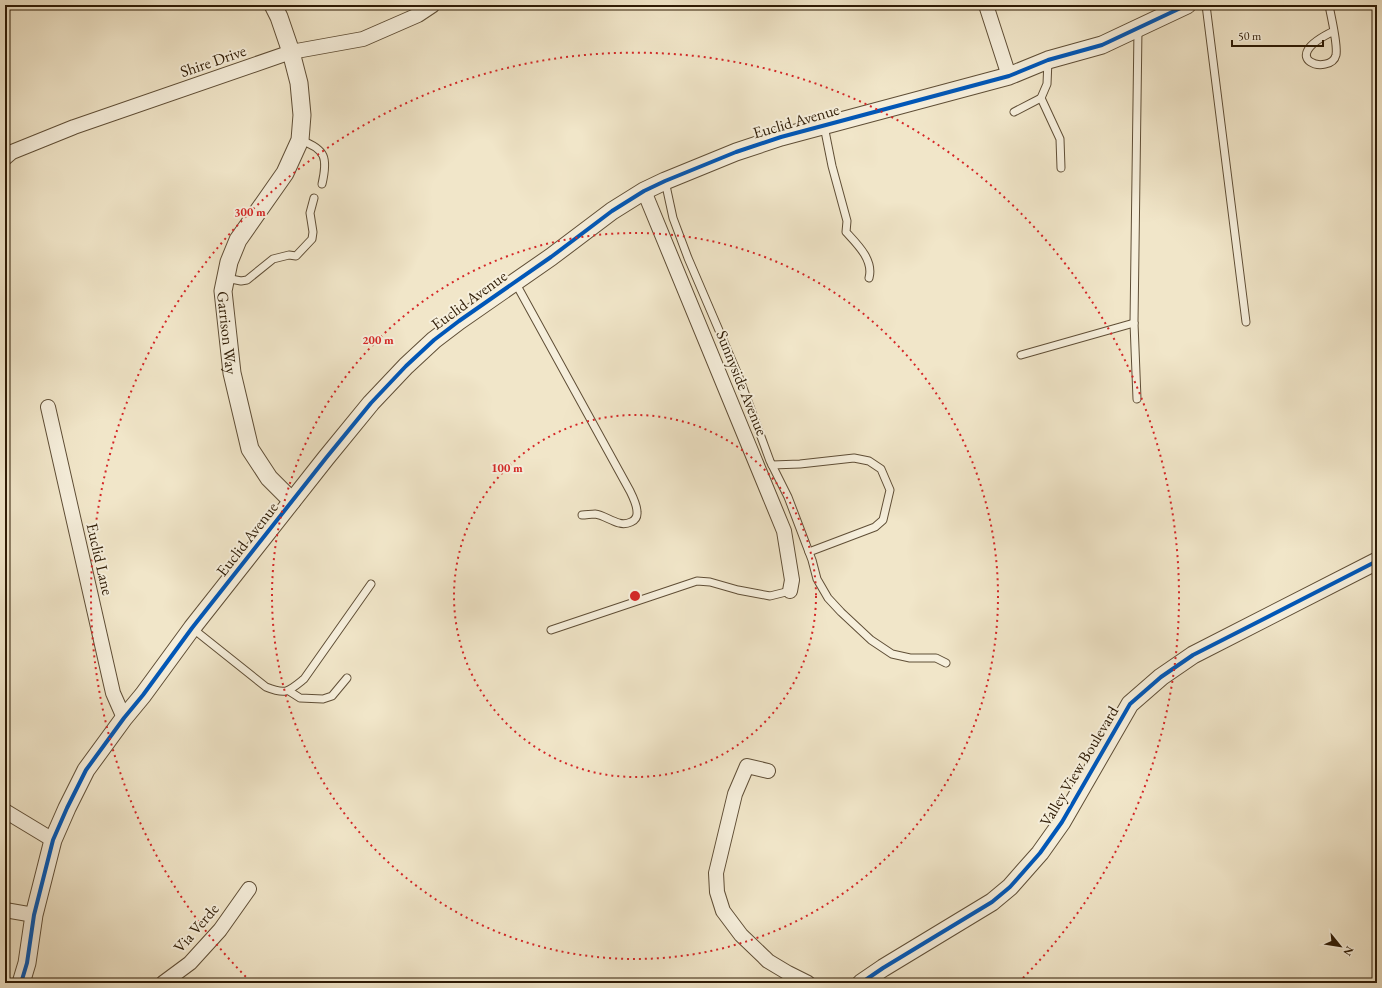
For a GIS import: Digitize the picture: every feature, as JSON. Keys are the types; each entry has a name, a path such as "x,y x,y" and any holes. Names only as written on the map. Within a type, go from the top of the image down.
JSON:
{"street":[{"name":"Garrison Way","path":"273,5 279,17 291,52 299,83 301,109 300,140 285,173 238,240 229,262 223,291 232,373 250,449 269,478 292,501"},
{"name":"Shire Drive","path":"5,158 12,152 74,127 291,52 363,39 418,15 434,5"},
{"path":"986,5 1009,76"},
{"name":"Euclid Avenue","path":"21,983 34,915 53,840 86,770 192,628 371,403 406,366 434,340 612,212 644,191 665,181 736,152 781,137 1009,76 1048,60 1102,45 1187,5"},
{"name":"Sunnyside Avenue","path":"644,191 784,531 792,580 790,592"},
{"name":"Euclid Lane","path":"48,407 113,693 124,718"},
{"name":"Valley View Boulevard","path":"861,983 992,902 1010,887 1040,853 1062,822 1130,704 1161,677 1194,655 1377,561"},
{"path":"768,771 747,766 735,794 716,873 717,892 723,911 741,934 764,957 808,983"},
{"path":"5,811 53,840"},
{"name":"Via Verde","path":"163,983 190,962 220,930 249,889"},
{"path":"5,910 34,915"}],"lane":[{"path":"1206,5 1246,322"},
{"path":"1329,5 1334,32 1336,50 1335,57 1332,61 1315,65 1309,62 1306,59 1306,52 1308,48 1326,35 1334,32"},
{"path":"1137,400 1134,323 1138,29"},
{"path":"1014,112 1041,98 1047,84 1048,60"},
{"path":"1041,98 1060,138 1061,168"},
{"path":"824,126 832,166 847,221 846,232 863,252 869,266 869,278"},
{"path":"300,140 312,144 321,150 325,166 322,184"},
{"path":"665,181 673,218 688,258 739,376 772,465 788,497 809,552 817,579 828,598 871,640 892,654 910,658 936,658 946,663"},
{"path":"226,278 241,281 247,280 273,259 289,255 296,256 312,239 313,232 310,213 314,198"},
{"path":"515,281 630,491 638,512 634,520 626,524 618,523 594,514 582,515"},
{"path":"1021,355 1134,323"},
{"path":"772,465 800,464 854,458 869,461 881,469 890,490 884,520 875,528 809,552"},
{"path":"551,630 697,581 710,582 738,590 770,596 790,592"},
{"path":"289,691 304,679 371,584"},
{"path":"192,628 266,687 277,691 289,691 300,698 323,699 332,696 347,678"}],"cycle path":[{"path":"21,983 27,963 34,915 53,840 86,770 192,628 326,458 371,403 406,366 434,340 551,257 612,211 644,191 665,181 736,152 781,137 1009,76 1048,60 1102,45 1187,5"},
{"path":"861,983 992,902 1010,887 1040,853 1062,822 1130,704 1161,677 1193,655 1377,561"}]}
